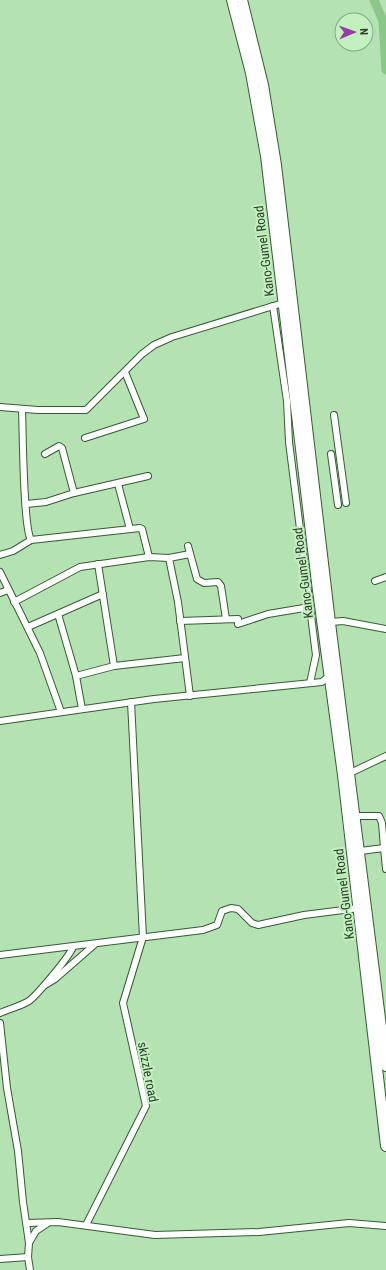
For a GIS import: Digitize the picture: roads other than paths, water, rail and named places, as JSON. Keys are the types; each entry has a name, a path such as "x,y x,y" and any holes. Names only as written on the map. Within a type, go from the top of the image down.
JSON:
{"main road":[{"name":"Kano-Gumel Road","path":"232,0 258,87 284,303 331,622 356,816 353,831 360,851 386,1066"},
{"name":"Kano-Gumel Road","path":"242,0 258,87 279,186 329,676 353,831 359,908 386,1146"}],"street":[{"path":"0,407 22,410 86,410 126,372 148,348 163,341 284,303"},
{"path":"273,306 287,401 289,442 316,655 310,683"},
{"path":"85,438 144,419 126,372"},
{"path":"22,410 26,504 31,540"},
{"path":"334,415 346,503"},
{"path":"45,454 60,446 62,448 74,493"},
{"path":"331,454 338,505"},
{"path":"26,504 46,502 74,493 148,476"},
{"path":"118,484 130,529"},
{"path":"0,554 13,551 31,540 142,529 149,556"},
{"path":"188,546 196,577 199,581 218,582 221,586 226,619"},
{"path":"14,602 72,570 98,564 149,556 169,558 190,554"},
{"path":"169,558 180,621 190,696"},
{"path":"98,564 114,666"},
{"path":"0,572 40,653 61,712"},
{"path":"375,581 386,577"},
{"path":"0,593 8,590"},
{"path":"28,627 103,594"},
{"path":"180,621 238,619 238,624 256,617 310,607"},
{"path":"58,614 76,676 82,709"},
{"path":"331,622 344,621 386,629"},
{"path":"76,676 114,666 185,658"},
{"path":"0,721 131,702 322,682 329,676"},
{"name":"skizzle road","path":"86,1226 146,1106 123,1003 143,937 131,702"},
{"path":"350,773 386,756"},
{"path":"356,816 379,816 382,823 386,869"},
{"path":"360,851 385,848"},
{"path":"0,955 73,947 213,928 217,926 222,911 231,908 238,909 252,922 258,925 304,915 359,908"},
{"path":"44,986 55,979 95,944"},
{"path":"0,1013 28,1001 44,986 73,947"},
{"path":"0,1023 7,1088 18,1151 23,1202 27,1223 30,1270"},
{"path":"0,1088 7,1088"},
{"path":"29,1243 40,1227 52,1221"},
{"path":"27,1223 52,1221 155,1235 259,1232 349,1223 386,1226"},
{"path":"0,1259 28,1257"}],"waterway":[{"path":"374,0 383,21 386,70"}]}
